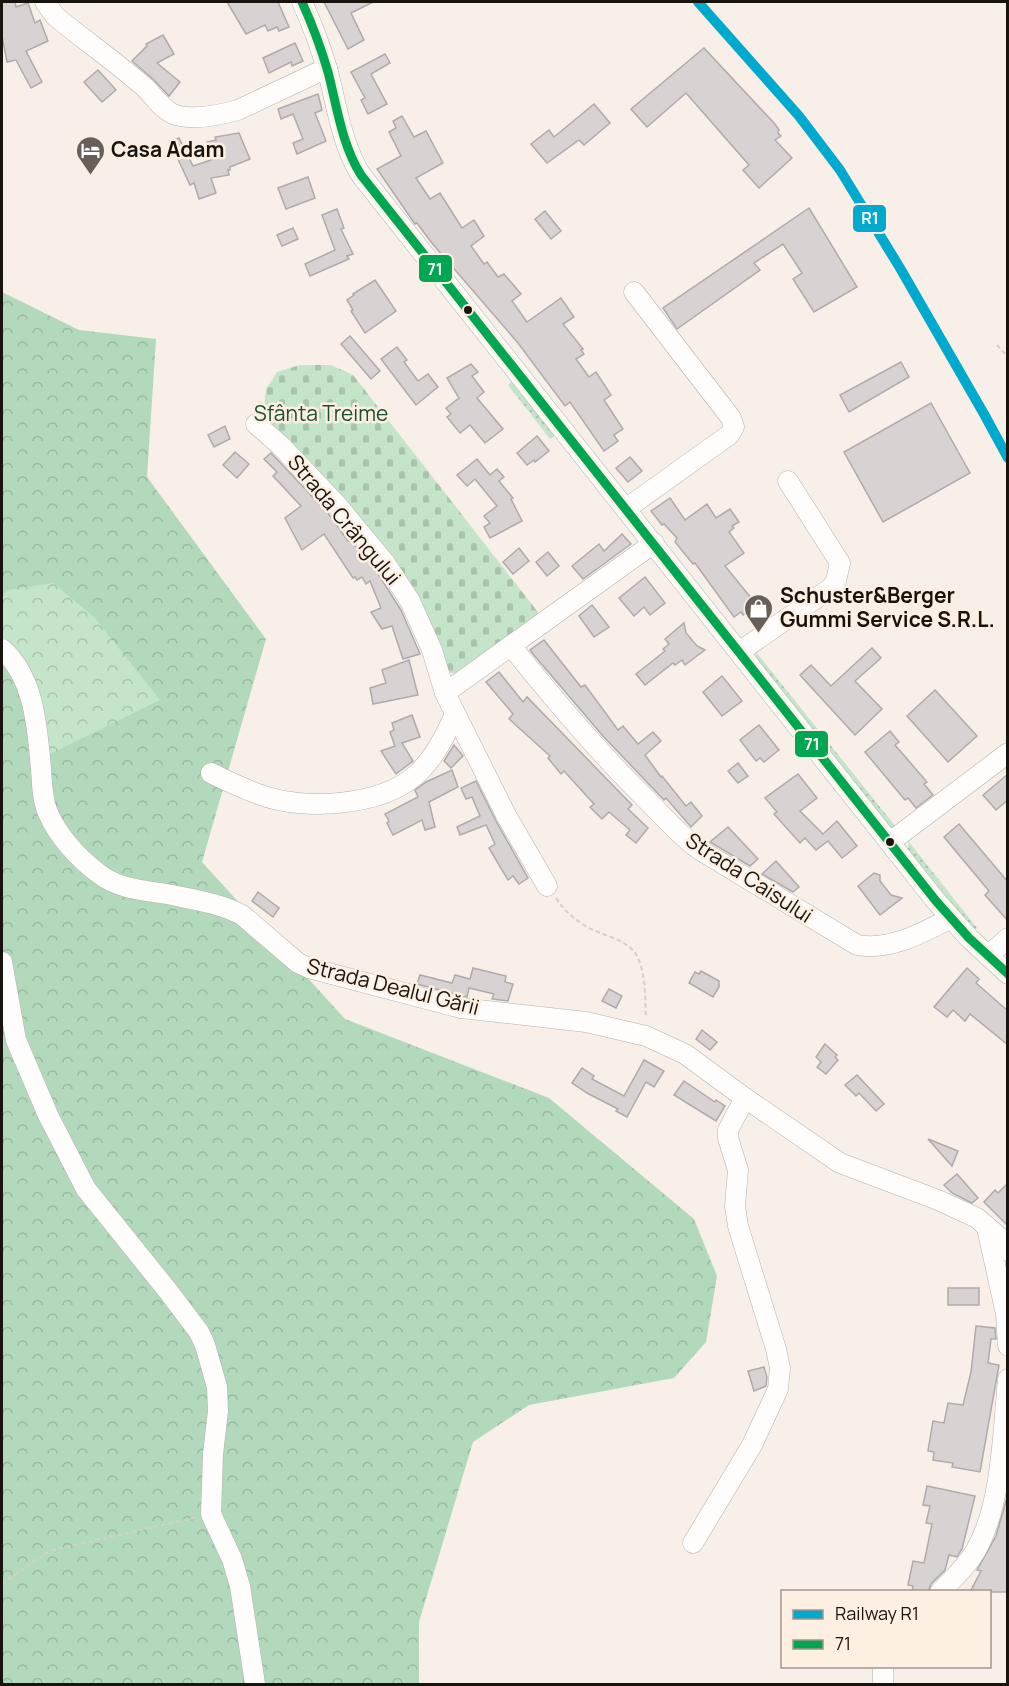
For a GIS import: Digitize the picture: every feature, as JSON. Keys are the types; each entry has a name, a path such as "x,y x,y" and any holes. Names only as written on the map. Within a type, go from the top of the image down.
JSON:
{"street":[{"path":"45,2 55,16 144,87 173,114 189,117 224,114 327,68"},
{"path":"302,2 313,25 327,68 347,149 361,175 951,918 1008,974"},
{"path":"627,508 729,435 734,427 731,418 634,292"},
{"name":"Strada Crângului","path":"256,424 280,445 338,505 385,563 410,601 432,650 445,693 455,714 506,815 547,886"},
{"path":"739,652 831,588 836,581 840,563 788,481"},
{"path":"445,693 654,543"},
{"name":"Strada Caisului","path":"511,646 623,777 687,841 700,850 857,945 872,948 911,938 951,918"},
{"name":"Strada Dealul Gării","path":"2,649 22,676 37,721 43,797 48,813 72,848 97,873 112,883 231,909 242,915 298,963 309,968 461,1008 586,1022 646,1036 685,1054 840,1163 938,1200 987,1225 1008,1251"},
{"path":"211,773 263,796 298,802 330,803 367,799 393,790 416,775 433,755 455,714"},
{"path":"890,842 1008,753"},
{"path":"988,956 1008,938"},
{"path":"2,962 16,1040 48,1115 86,1189 168,1291 199,1332 205,1345 217,1387 218,1411 213,1454 211,1514 232,1559 240,1586 255,1684"},
{"path":"693,1543 752,1445 778,1389 780,1368 776,1349 738,1226 735,1206 738,1170 728,1138 728,1130 745,1098"},
{"path":"987,1225 1006,1314 1008,1346"},
{"path":"942,1590 963,1568 983,1536 996,1483 1008,1379"},
{"path":"883,1668 883,1684"}],"path":[{"path":"997,345 1008,357"},
{"path":"547,886 564,909 577,921 632,949 639,958 644,984 646,1036"},
{"path":"2,1584 49,1551 211,1514"}],"green space":[{"path":"2,292 79,330 156,339 147,477 266,639 202,862 345,1019 549,1098 694,1219 717,1276 706,1342 674,1378 529,1405 473,1442 419,1622 419,1684 2,1684"},
{"name":"Sfânta Treime","path":"300,365 331,365 353,375 541,616 456,674 448,672 421,600 342,504 263,418 266,389 277,372"},
{"path":"512,381 555,436 550,439 508,385"},
{"path":"53,583 94,617 160,700 50,754 42,705 13,648 2,639 2,596 8,590"},
{"path":"756,652 896,827 893,832 755,659"},
{"path":"909,842 977,928 973,931 907,852"}],"building":[{"path":"2,2 15,2 16,7 28,3 35,23 40,20 48,41 26,51 42,82 31,88 16,60 7,62 2,36"},
{"path":"227,2 278,2 289,27 279,31 277,27 268,31 265,25 246,34"},
{"path":"324,2 373,2 351,13 364,40 348,49"},
{"path":"163,35 174,54 157,63 180,82 169,96 132,61 147,46 146,44"},
{"path":"295,43 303,61 292,66 291,62 269,73 263,58"},
{"path":"704,48 774,123 781,136 775,140 792,158 759,188 743,170 749,165 686,93 647,127 631,109"},
{"path":"385,54 390,63 371,74 387,104 368,114 361,100 365,98 351,72"},
{"path":"98,70 116,90 102,102 84,82"},
{"path":"318,94 322,110 315,113 326,141 297,154 293,143 303,139 293,114 281,119 278,109"},
{"path":"594,104 610,123 584,145 579,140 547,163 531,144 549,130 554,137"},
{"path":"402,116 414,137 426,131 443,163 416,178 430,199 440,193 462,228 474,220 484,236 471,246 484,264 487,262 498,277 504,274 521,294 512,301 527,322 561,298 574,317 563,324 583,349 581,350 584,354 576,359 589,377 596,372 611,395 604,400 623,429 614,435 618,441 604,451 570,402 565,406 518,343 417,223 415,224 377,169 401,156 389,132 396,128 393,121"},
{"path":"239,133 250,159 230,167 229,175 211,178 216,193 199,199 194,183 190,185 170,142 179,138 193,166 211,160 207,142 216,140 215,137"},
{"path":"308,177 315,198 286,209 278,188"},
{"path":"809,208 857,287 814,312 793,279 802,273 783,244 754,263 760,270 677,329 663,308"},
{"path":"337,209 344,228 341,229 353,254 347,256 349,259 310,276 305,264 335,250 322,215"},
{"path":"545,211 561,231 551,239 535,219"},
{"path":"293,228 298,239 282,246 277,235"},
{"path":"375,280 396,311 365,333 347,300"},
{"path":"350,336 380,371 371,379 341,344"},
{"path":"397,347 407,360 404,362 418,381 428,374 438,387 416,405 381,359"},
{"path":"901,362 909,377 849,412 840,395"},
{"path":"471,364 478,372 472,376 484,392 477,398 503,429 485,443 470,425 460,433 447,417 451,414 446,408 459,398 447,378"},
{"path":"931,403 970,473 883,522 844,452"},
{"path":"225,426 230,439 214,447 208,435"},
{"path":"537,436 549,451 527,465 517,453"},
{"path":"235,452 249,464 237,478 223,465"},
{"path":"271,453 328,513 348,541 350,540 375,569 401,610 420,654 403,659 392,626 382,629 371,612 381,608 370,581 366,584 362,577 357,580 353,578 324,534 302,550 285,518 301,506 273,476 277,472 264,459"},
{"path":"630,457 642,471 628,482 616,468"},
{"path":"477,459 490,475 497,469 504,477 499,481 513,498 511,499 522,521 490,538 484,527 490,523 484,516 497,506 475,479 467,486 457,475"},
{"path":"670,498 685,520 707,504 716,518 730,509 739,522 732,526 734,528 729,532 744,553 725,566 765,615 756,622 748,612 743,615 741,612 734,617 695,563 693,564 675,542 677,538 651,511"},
{"path":"622,534 631,544 583,579 572,566 599,544 604,551"},
{"path":"519,548 529,561 513,574 503,562"},
{"path":"548,552 559,566 547,576 536,562"},
{"path":"645,577 665,603 650,615 644,607 634,616 619,598"},
{"path":"592,605 609,627 594,637 579,616"},
{"path":"684,623 686,633 697,646 705,650 685,665 682,660 675,665 673,663 645,685 636,674 665,651 663,649 669,644 665,639"},
{"path":"544,640 581,687 585,685 618,730 623,726 638,744 653,732 661,741 645,755 686,806 691,802 702,816 691,827 666,798 664,800 603,736 533,654 530,650"},
{"path":"872,648 881,658 855,681 882,709 855,735 800,675 811,665 831,686"},
{"path":"409,660 418,695 373,704 370,688 386,683 382,670"},
{"path":"499,672 523,702 527,697 632,805 628,809 648,828 636,843 626,835 630,830 609,812 602,819 590,807 594,804 564,771 561,774 548,758 550,756 509,719 513,714 486,682"},
{"path":"722,676 742,701 722,716 703,692"},
{"path":"935,690 977,736 948,762 907,716"},
{"path":"412,715 420,737 402,743 413,761 396,774 381,751 395,746 390,732 394,730 392,723"},
{"path":"759,725 779,750 764,762 760,758 756,761 740,740"},
{"path":"890,731 899,742 895,745 927,782 924,784 933,795 916,808 908,798 905,800 865,752"},
{"path":"454,745 463,756 451,768 444,761"},
{"path":"738,763 748,776 738,783 728,771"},
{"path":"452,770 458,787 429,802 435,827 425,830 422,820 393,835 385,814 418,797 415,790 426,782"},
{"path":"798,774 817,798 800,811 823,834 837,821 857,846 842,858 828,841 816,850 805,838 800,843 774,814 777,812 765,798"},
{"path":"1008,774 1008,800 996,810 983,795"},
{"path":"476,781 528,878 519,884 513,876 508,880 489,848 495,844 486,825 460,835 457,827 480,816 472,797 466,799 461,788"},
{"path":"959,824 1008,882 1008,921 985,895 989,891 944,837"},
{"path":"728,827 758,859 750,866 710,842"},
{"path":"776,861 799,887 793,892 762,874"},
{"path":"874,873 880,875 880,881 891,895 902,898 880,915 858,886"},
{"path":"258,892 279,908 273,917 252,901"},
{"path":"473,968 506,976 505,982 513,984 508,1001 492,999 494,994 469,988 467,997 417,984 420,975 452,983 455,975 470,979"},
{"path":"967,968 979,979 976,983 1008,1011 1008,1045 970,1014 965,1021 953,1010 947,1017 934,1007"},
{"path":"701,971 719,981 719,987 713,997 689,983 695,972 699,974"},
{"path":"609,989 622,996 616,1008 602,1001"},
{"path":"702,1030 717,1042 710,1050 696,1039"},
{"path":"825,1044 837,1055 835,1057 838,1060 826,1074 817,1067 821,1062 816,1057"},
{"path":"644,1060 664,1071 654,1087 646,1082 627,1117 616,1111 618,1109 572,1083 582,1068 594,1076 592,1079 624,1096"},
{"path":"857,1075 884,1104 876,1111 859,1093 856,1096 845,1085"},
{"path":"684,1081 725,1106 716,1121 674,1095"},
{"path":"928,1139 958,1151 952,1166"},
{"path":"957,1174 978,1198 972,1203 952,1193 944,1185"},
{"path":"1008,1183 1008,1226 984,1202 995,1190 998,1193"},
{"path":"948,1288 979,1288 979,1305 948,1305"},
{"path":"976,1326 995,1328 996,1339 991,1339 988,1363 999,1365 980,1472 952,1467 953,1463 933,1460 934,1452 928,1451 933,1421 944,1423 948,1403 963,1405 971,1372"},
{"path":"764,1367 767,1377 766,1386 754,1391 748,1371"},
{"path":"927,1486 975,1496 962,1549 957,1557 949,1555 945,1570 931,1584 929,1590 912,1590 913,1586 908,1585 913,1561 924,1563 932,1524 926,1523 930,1506 923,1505"},
{"path":"1008,1494 1008,1592 971,1590 981,1571 977,1570 996,1536"}],"rail line":[{"name":"R1","path":"698,2 799,116 840,170 900,268 1008,458"}],"transit line":[{"name":"71","path":"302,2 328,72 349,151 361,175 936,901 969,938 1008,974"}],"place":[{"name":"Casa Adam","path":"90,176"},
{"name":"Schuster&Berger Gummi Service S.R.L.","path":"759,634"}]}
